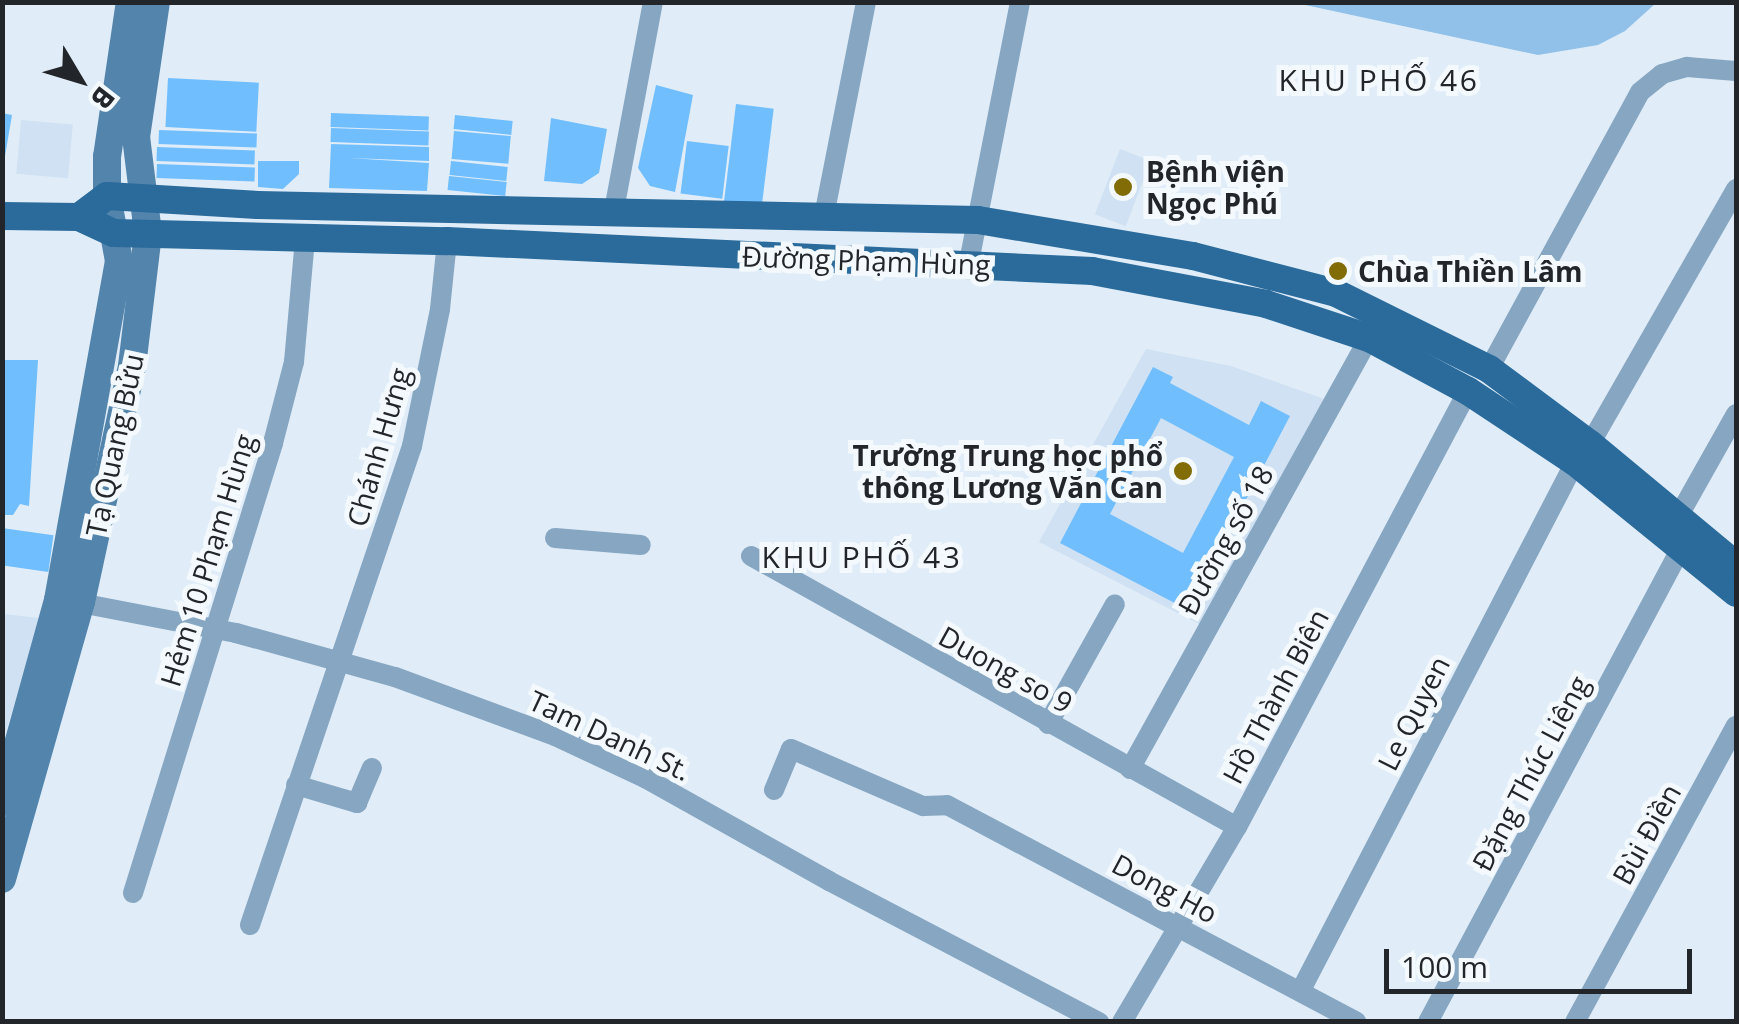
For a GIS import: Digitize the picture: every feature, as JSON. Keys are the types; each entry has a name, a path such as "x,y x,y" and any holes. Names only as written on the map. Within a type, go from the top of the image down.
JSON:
{"main road":[{"name":"Tạ Quang Bửu","path":"2,802 70,601 119,261 107,196 110,132 130,2"},
{"name":"Tạ Quang Bửu","path":"2,880 132,366 148,233 136,137 156,2"},
{"name":"Đường Phạm Hùng","path":"107,196 143,201 978,220 1193,256 1336,293 1488,369 1582,453"},
{"path":"79,217 107,196"},
{"path":"2,216 79,217 114,233"},
{"name":"Đường Phạm Hùng","path":"114,233 446,240 968,262 1092,271 1266,304 1369,338 1582,453"},
{"path":"1582,453 1678,517 1728,564 1736,593"},
{"path":"1582,453 1680,550 1728,564"}],"street":[{"path":"614,210 654,2"},
{"path":"824,216 866,2"},
{"path":"968,262 1020,2"},
{"path":"1488,369 1640,92 1662,74 1687,67 1736,71"},
{"name":"Le Quyen","path":"1300,990 1582,453 1736,188"},
{"name":"Hẻm 10 Phạm Hùng","path":"133,893 273,443 294,362 305,238"},
{"name":"Chánh Hưng","path":"250,925 412,446 440,309 446,240"},
{"name":"Đường số 18","path":"1130,768 1369,338"},
{"name":"Hồ Thành Biên","path":"1122,1022 1176,924 1203,889 1237,828 1468,391"},
{"path":"1678,517 1736,414"},
{"path":"555,538 641,545"},
{"name":"Đặng Thúc Liêng","path":"1428,1022 1680,550"},
{"name":"Duong so 9","path":"751,556 1237,828"},
{"path":"1728,564 1736,604"},
{"name":"Tam Danh St.","path":"70,601 213,628 395,677 544,732 645,778 829,881 1099,1022"},
{"path":"1048,724 1116,604"},
{"name":"Bùi Điền","path":"1575,1022 1736,726"},
{"name":"Dong Ho","path":"774,790 791,749 923,806 947,805 1356,1022"},
{"path":"296,785 357,802 372,768"}],"shaded area":[{"path":"1296,3 1656,3 1625,31 1598,45 1538,55"},
{"path":"21,120 73,125 68,178 16,174"},
{"name":"Bệnh viện Ngọc Phú","path":"1120,149 1151,161 1126,226 1095,214"},
{"name":"Trường Trung học phổ thông Lương Văn Can","path":"1146,349 1231,366 1327,400 1203,626 1039,542"},
{"path":"3,614 40,618 3,741"}],"building":[{"path":"168,78 259,83 256,132 165,127"},
{"path":"656,85 693,95 675,192 650,186 638,168"},
{"path":"736,104 774,109 761,209 724,204"},
{"path":"2,113 12,115 5,156 2,156"},
{"path":"331,113 429,116 428,130 331,127"},
{"path":"455,115 513,121 511,135 454,129"},
{"path":"551,118 607,129 599,173 582,184 544,181"},
{"path":"331,128 429,131 428,145 331,142"},
{"path":"159,130 257,133 256,147 159,144"},
{"path":"454,131 511,136 508,164 452,159"},
{"path":"687,141 729,146 722,199 681,194"},
{"path":"331,144 429,147 429,161 349,158 429,163 427,191 329,188"},
{"path":"157,147 255,150 254,164 157,161"},
{"path":"258,161 299,161 299,174 283,189 258,187"},
{"path":"451,161 508,167 506,181 450,175"},
{"path":"157,164 255,167 254,181 157,178"},
{"path":"449,176 507,182 505,196 448,190"},
{"path":"2,360 38,360 29,506 20,504 13,515 2,515"},
{"path":"1153,367 1173,377 1170,383 1249,425 1261,401 1290,416 1188,610 1060,543","holes":["1161,418 1234,457 1183,553 1110,514"]},
{"path":"2,528 53,535 48,572 2,565"}],"place":[{"name":"Bệnh viện Ngọc Phú","path":"1123,187"},
{"name":"Chùa Thiền Lâm","path":"1338,271"},
{"name":"Trường Trung học phổ thông Lương Văn Can","path":"1183,471"}],"district":[{"name":"KHU PHỐ 46","path":"1379,80"},
{"name":"KHU PHỐ 43","path":"862,557"}]}
